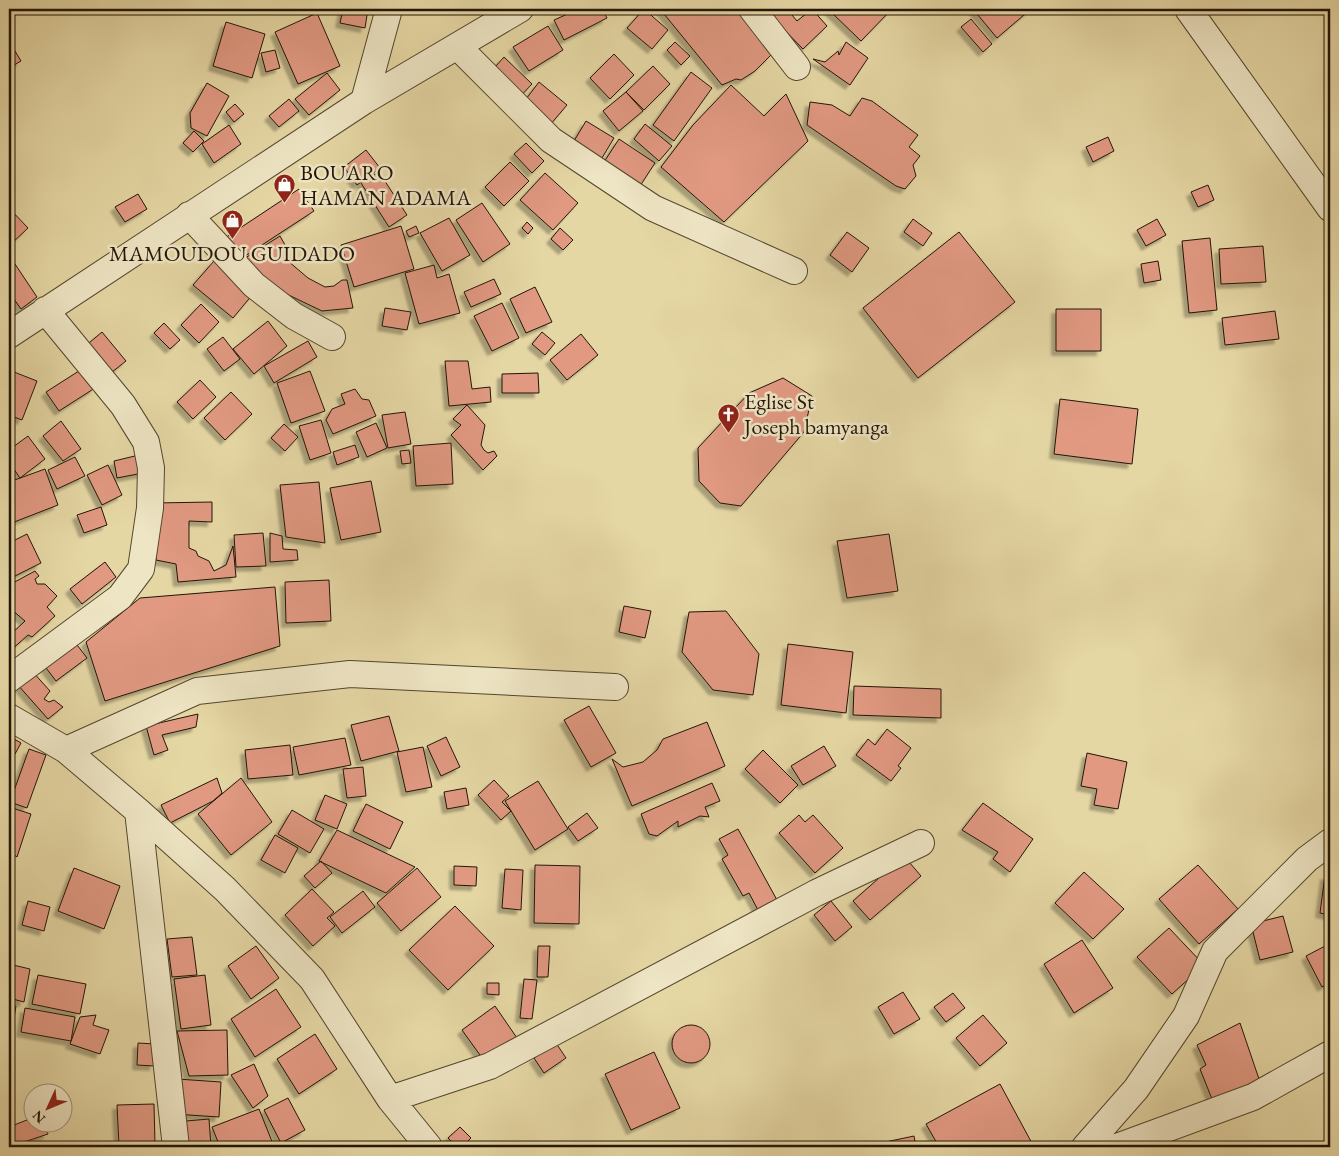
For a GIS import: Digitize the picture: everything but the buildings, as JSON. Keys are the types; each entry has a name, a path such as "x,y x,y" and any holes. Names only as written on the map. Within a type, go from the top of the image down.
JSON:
{"street":[{"path":"364,101 389,9"},
{"path":"9,335 364,101 520,9"},
{"path":"752,9 798,67"},
{"path":"1188,9 1330,208"},
{"path":"458,47 551,140 653,208 794,271"},
{"path":"189,215 254,285 294,316 332,337"},
{"path":"9,679 120,597 141,569 150,508 152,468 146,442 123,405 45,310"},
{"path":"66,750 197,691 350,674 615,687"},
{"path":"9,717 66,750 138,810 225,889 312,980 390,1099 429,1147"},
{"path":"138,810 176,1147"},
{"path":"1085,1147 1136,1089 1186,1016 1216,951 1307,859 1330,842"},
{"path":"390,1099 490,1066 816,893 921,843"},
{"path":"1117,1147 1253,1097 1330,1054"}],"place":[{"name":"BOUARO HAMAN ADAMA","path":"284,204"},
{"name":"MAMOUDOU GUIDADO","path":"232,239"},
{"name":"Eglise St Joseph bamyanga","path":"728,433"}]}
